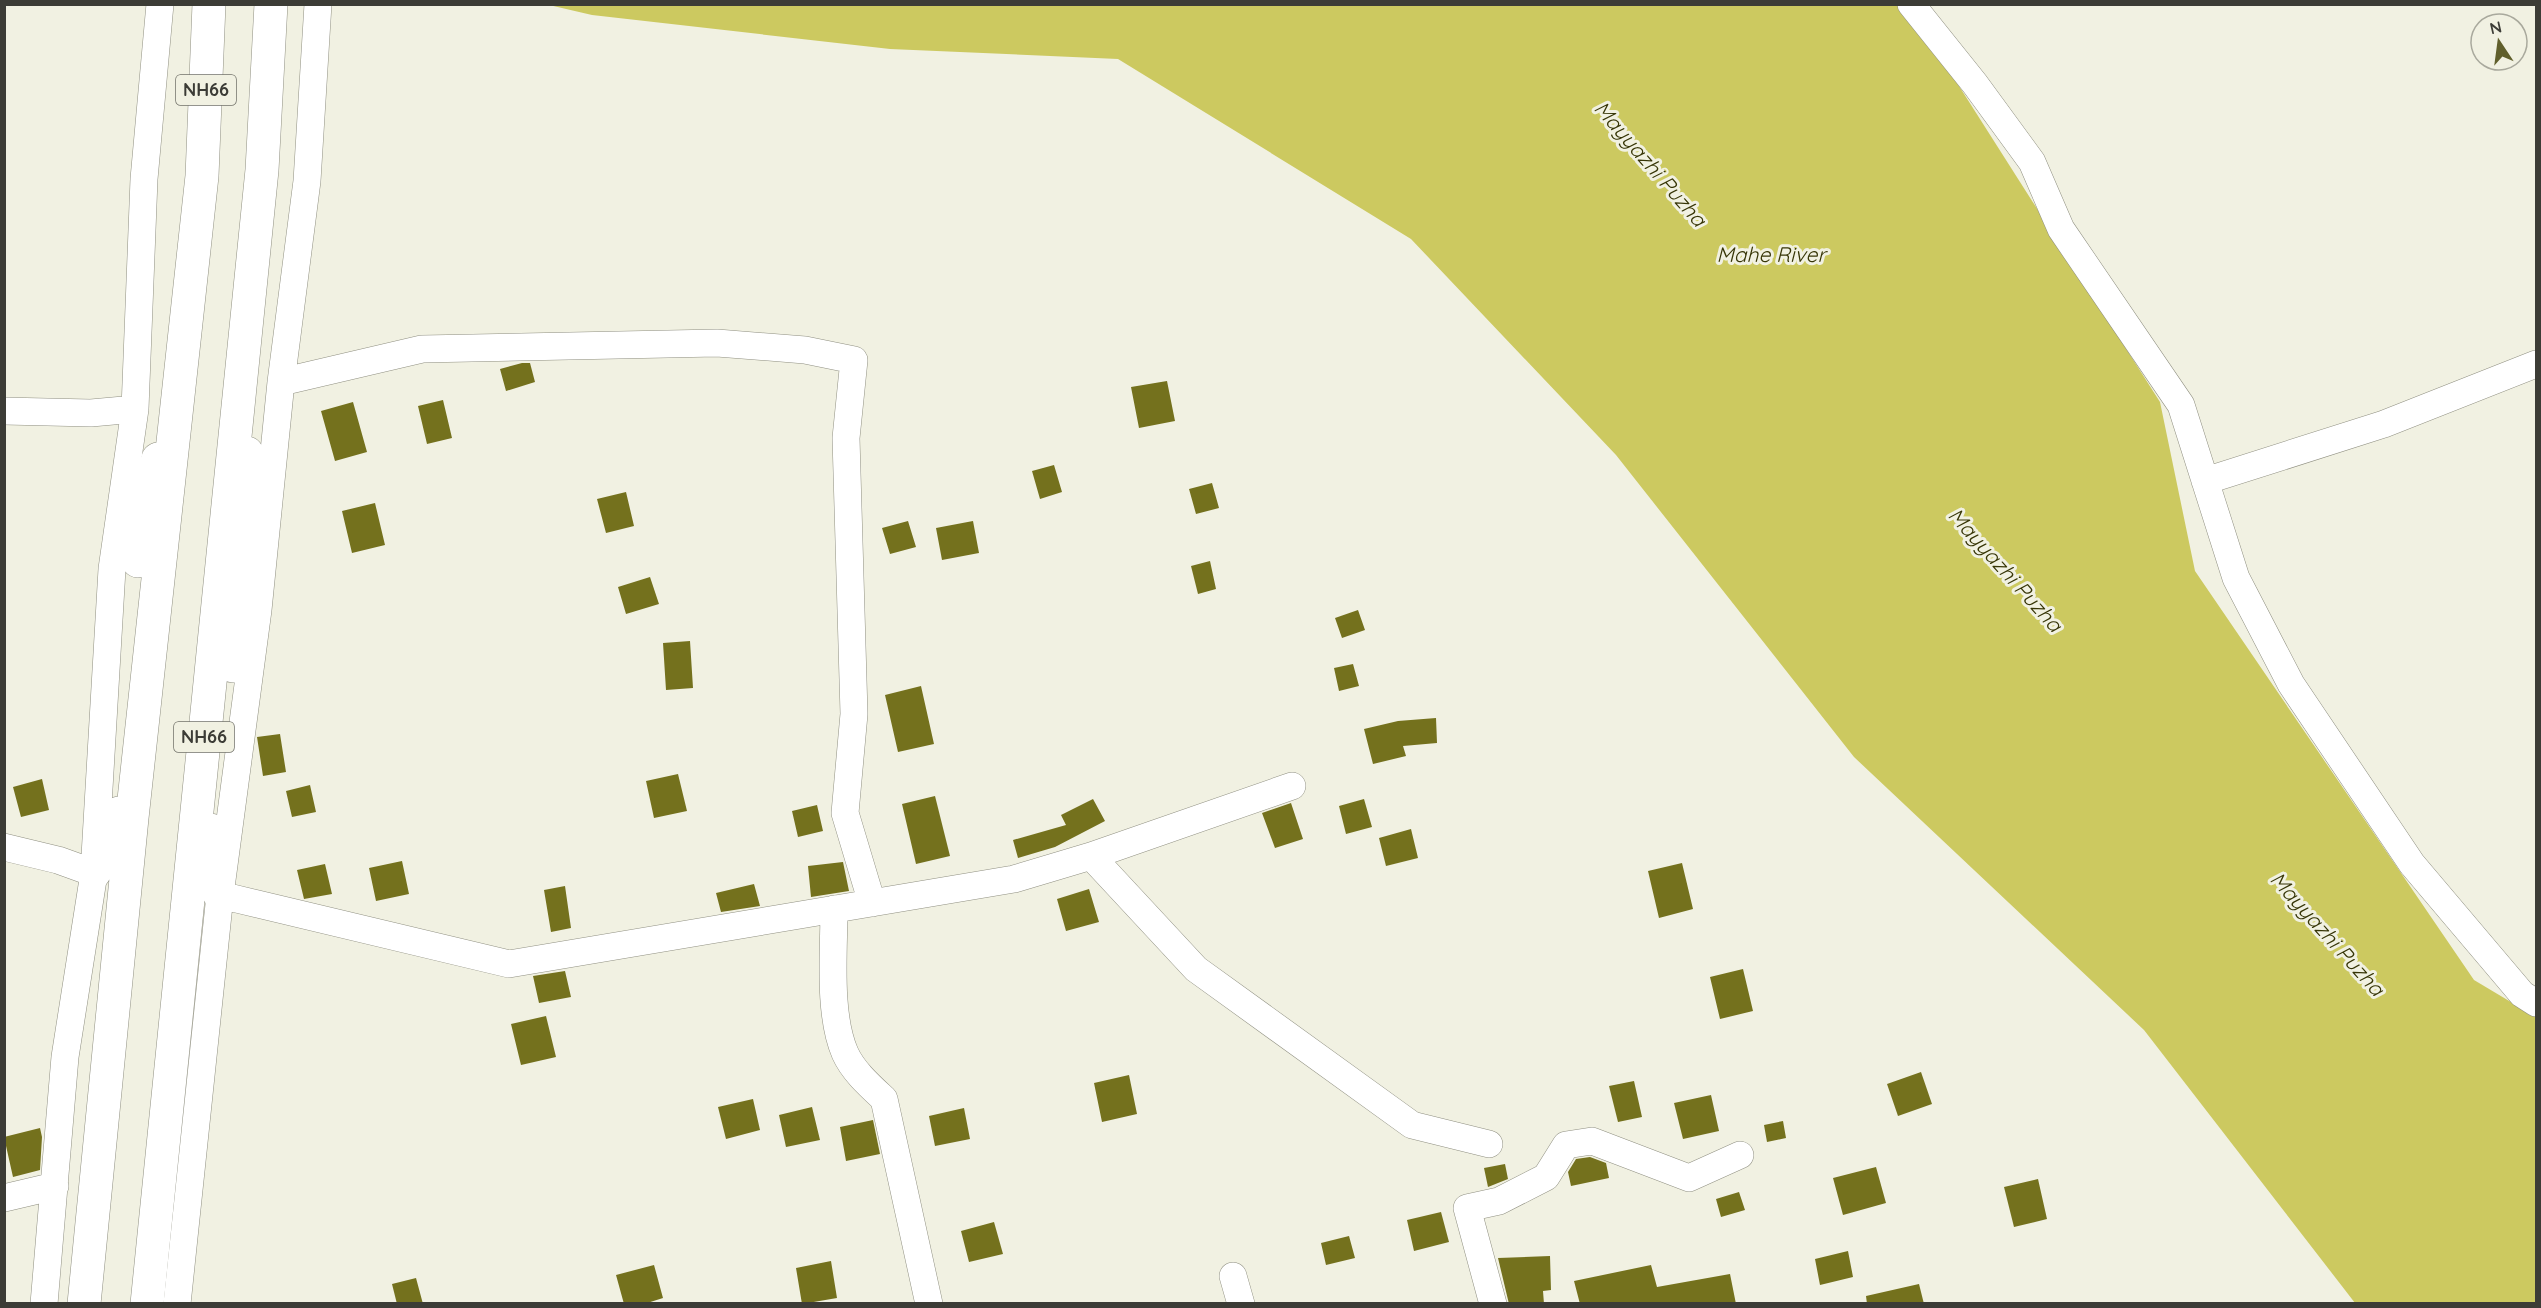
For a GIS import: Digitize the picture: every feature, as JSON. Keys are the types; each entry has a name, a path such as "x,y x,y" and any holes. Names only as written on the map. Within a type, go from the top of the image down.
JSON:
{"highway":[{"name":"NH66","path":"84,1304 132,818 202,176 209,4"},
{"name":"NH66","path":"147,1304 262,170 271,4"},
{"path":"220,895 208,854 254,514 239,391"},
{"path":"94,873 118,832 143,502 177,404"}],"street":[{"path":"44,1304 65,1057 94,873 112,569 135,409 144,179 160,4"},
{"path":"177,1304 220,895 258,610 280,382 307,182 318,4"},
{"path":"1911,4 1975,84 2032,162 2061,229 2181,405 2236,578 2291,684 2412,864 2522,994 2536,1003"},
{"path":"280,382 422,349 717,343 805,350 854,360 846,438 854,714 845,813 872,903"},
{"path":"2205,481 2384,424 2536,364"},
{"path":"4,411 91,413 135,409"},
{"path":"220,895 509,964 1014,879 1091,856 1292,786"},
{"path":"4,847 58,860 94,873"},
{"path":"1091,856 1196,969 1412,1125 1489,1144"},
{"path":"834,909 837,1019 845,1053 864,1081 884,1100 929,1304"},
{"path":"1493,1304 1467,1208 1499,1201 1545,1177 1566,1145 1592,1141 1689,1178 1740,1155"},
{"path":"4,1198 55,1186"},
{"path":"1233,1276 1241,1304"}],"water":[{"name":"Mahe River","path":"549,5 1901,5 1917,20 2160,402 2195,571 2474,980 2536,1017 2536,1303 2355,1303 2144,1030 1854,757 1616,455 1411,239 1118,59 890,49 592,15"}],"building":[{"path":"530,363 535,382 506,391 500,369"},
{"path":"1167,381 1175,421 1139,428 1131,387"},
{"path":"443,400 452,438 427,444 418,406"},
{"path":"353,402 367,452 335,461 321,411"},
{"path":"1054,465 1062,492 1040,499 1032,471"},
{"path":"1212,483 1219,508 1196,514 1189,489"},
{"path":"626,492 634,526 606,533 597,499"},
{"path":"375,503 385,545 352,553 342,511"},
{"path":"908,521 916,547 890,554 882,528"},
{"path":"973,521 979,553 942,560 936,528"},
{"path":"1210,561 1216,589 1198,594 1191,566"},
{"path":"650,577 659,604 626,614 618,587"},
{"path":"1358,610 1365,630 1342,638 1335,618"},
{"path":"690,641 693,688 666,690 663,643"},
{"path":"1353,664 1359,686 1339,691 1334,668"},
{"path":"921,686 934,744 898,752 885,695"},
{"path":"1436,718 1437,743 1403,746 1406,756 1373,764 1364,729 1398,721"},
{"path":"280,734 286,772 263,776 257,737"},
{"path":"678,774 687,811 654,818 646,781"},
{"path":"42,779 49,810 21,817 13,787"},
{"path":"310,785 316,812 292,817 286,791"},
{"path":"935,796 950,856 916,864 902,804"},
{"path":"1093,799 1105,821 1055,847 1018,858 1013,840 1066,825 1061,815"},
{"path":"1364,799 1372,827 1346,834 1339,806"},
{"path":"1291,803 1303,839 1275,848 1262,813"},
{"path":"817,805 823,831 798,837 792,811"},
{"path":"1411,829 1418,858 1386,866 1379,838"},
{"path":"402,861 409,894 376,901 369,868"},
{"path":"843,862 849,891 811,897 808,866"},
{"path":"1682,863 1693,909 1659,918 1648,871"},
{"path":"325,864 332,894 304,899 297,870"},
{"path":"754,884 760,906 721,912 716,893"},
{"path":"565,886 571,928 551,932 544,890"},
{"path":"1089,889 1099,922 1066,931 1057,899"},
{"path":"1743,969 1753,1011 1720,1019 1710,977"},
{"path":"565,971 571,997 539,1003 533,976"},
{"path":"546,1016 556,1057 521,1065 511,1024"},
{"path":"1921,1072 1932,1104 1898,1116 1887,1084"},
{"path":"1129,1075 1137,1114 1102,1122 1094,1083"},
{"path":"1634,1081 1642,1117 1618,1122 1609,1086"},
{"path":"1711,1095 1719,1131 1683,1139 1674,1103"},
{"path":"753,1099 760,1130 726,1139 718,1107"},
{"path":"812,1107 820,1140 786,1147 779,1115"},
{"path":"964,1108 970,1139 935,1146 929,1116"},
{"path":"873,1120 880,1154 846,1161 840,1127"},
{"path":"1783,1121 1786,1138 1767,1142 1764,1125"},
{"path":"40,1128 42,1137 40,1170 13,1177 4,1137"},
{"path":"1590,1157 1606,1163 1609,1178 1571,1186 1568,1172 1576,1159"},
{"path":"1505,1164 1508,1179 1488,1187 1484,1168"},
{"path":"1876,1167 1886,1203 1843,1215 1833,1178"},
{"path":"2038,1179 2047,1219 2014,1227 2004,1187"},
{"path":"1739,1192 1745,1210 1721,1217 1716,1199"},
{"path":"1441,1212 1449,1242 1414,1251 1407,1220"},
{"path":"994,1222 1003,1254 969,1262 961,1231"},
{"path":"1349,1236 1355,1258 1326,1265 1321,1243"},
{"path":"1848,1251 1853,1277 1820,1285 1815,1259"},
{"path":"1550,1256 1551,1290 1543,1291 1544,1304 1509,1304 1498,1258"},
{"path":"831,1261 837,1298 802,1304 796,1268"},
{"path":"654,1265 663,1298 644,1304 624,1304 616,1275"},
{"path":"1651,1265 1657,1287 1730,1274 1736,1304 1580,1304 1574,1281"},
{"path":"416,1278 423,1304 397,1304 392,1284"},
{"path":"1919,1284 1924,1304 1867,1304 1866,1296"}],"water label":[{"name":"Mayyazhi Puzha","path":"1650,164"},
{"name":"Mayyazhi Puzha","path":"2005,570"},
{"name":"Mayyazhi Puzha","path":"2327,934"}]}
